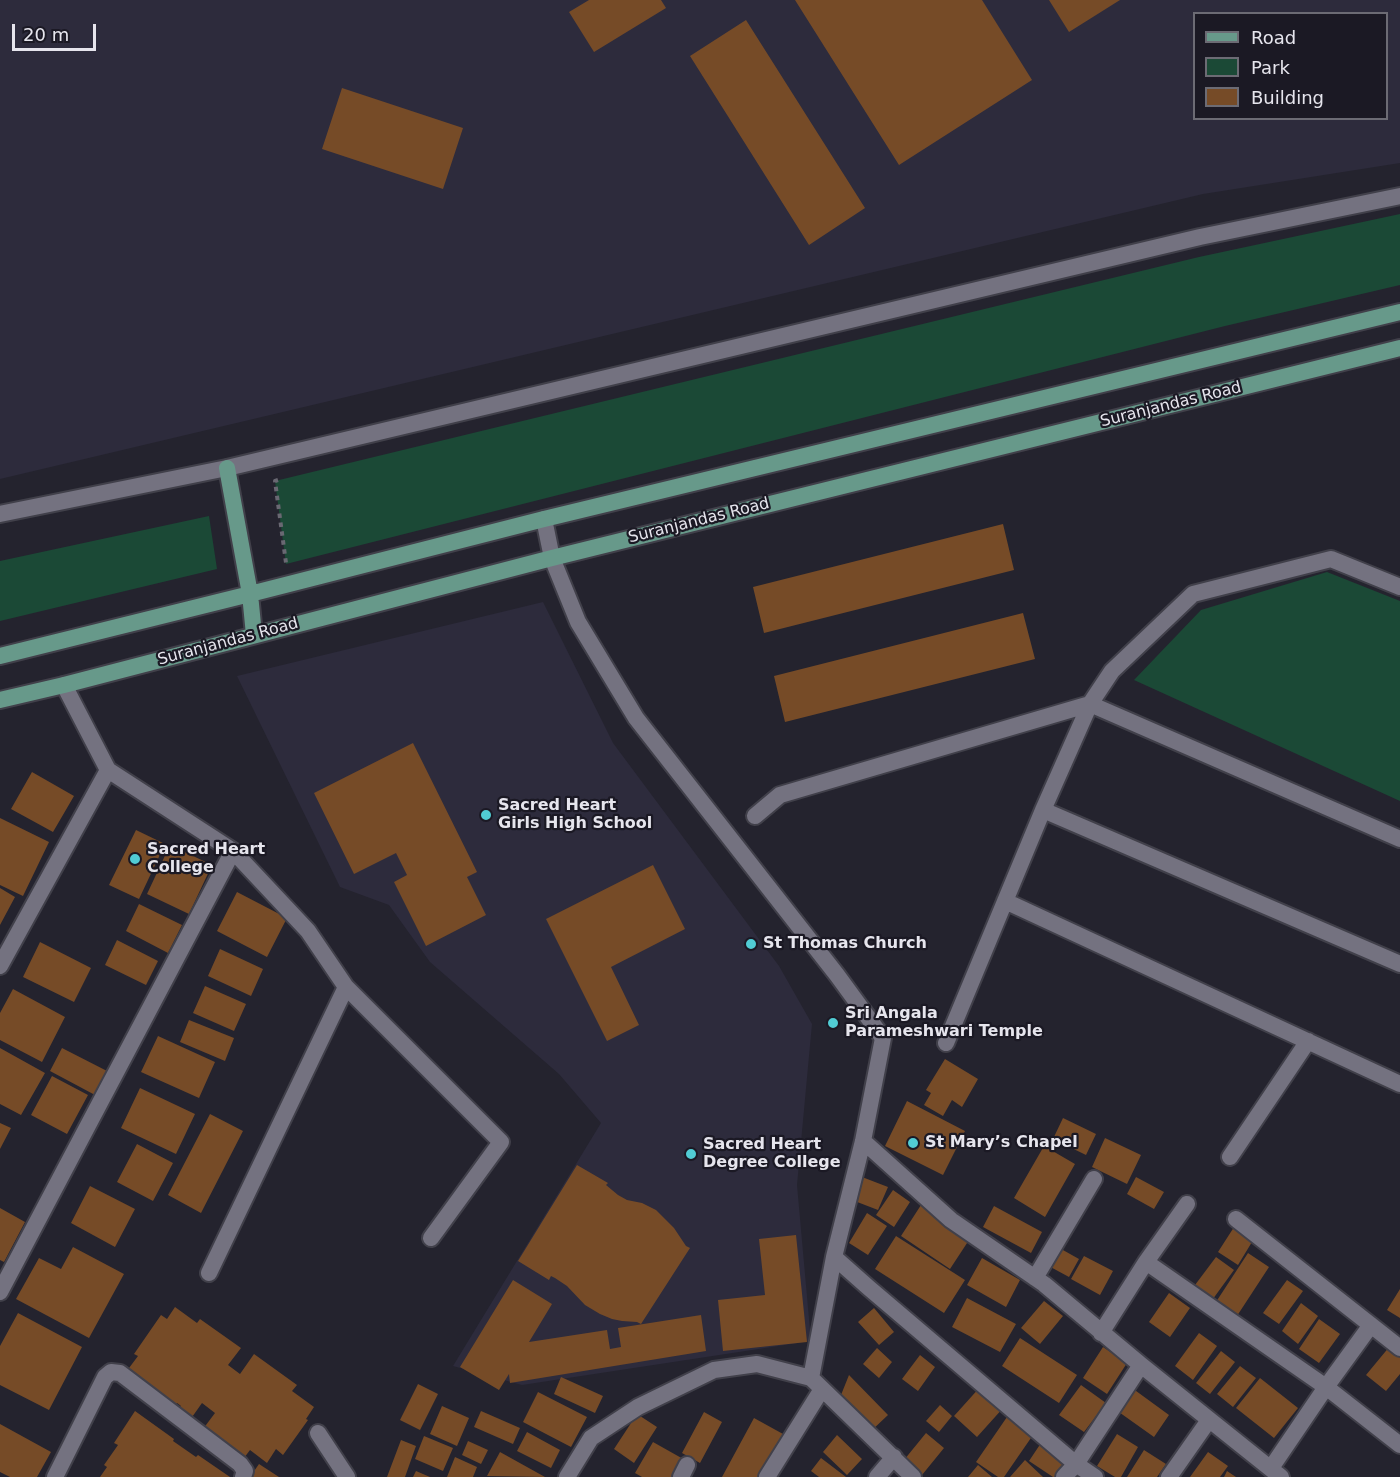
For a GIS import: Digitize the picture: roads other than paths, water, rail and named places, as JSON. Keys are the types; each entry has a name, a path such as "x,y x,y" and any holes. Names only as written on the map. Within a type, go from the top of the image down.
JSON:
{"main road":[{"path":"0,656 544,519 1400,312"},
{"name":"Suranjandas Road","path":"0,700 552,558 1400,348"},
{"path":"227,468 250,594 255,635"}],"street":[{"path":"0,514 227,468 1189,239 1400,196"},
{"path":"544,519 552,558 578,622 636,718 884,1038 863,1141 834,1257 816,1384 767,1477"},
{"path":"946,1043 1043,810 1090,704 1112,671 1193,594 1331,559 1400,587"},
{"path":"63,685 108,770 233,851 308,931 345,987 501,1142 431,1238"},
{"path":"755,816 780,795 1090,704 1400,839"},
{"path":"0,966 108,770"},
{"path":"1043,810 1400,964"},
{"path":"0,1292 233,851"},
{"path":"1005,901 1400,1084"},
{"path":"209,1273 345,987"},
{"path":"1230,1157 1308,1041"},
{"path":"863,1141 951,1220 1035,1278 1276,1472 1326,1387 1371,1325"},
{"path":"1035,1278 1094,1179"},
{"path":"1101,1333 1146,1262 1187,1204"},
{"path":"1236,1219 1400,1348"},
{"path":"834,1257 1076,1464 1095,1477"},
{"path":"1146,1262 1326,1387 1400,1445"},
{"path":"567,1477 591,1438 638,1407 714,1370 757,1364 816,1384 913,1477"},
{"path":"1064,1477 1076,1464 1141,1365"},
{"path":"55,1477 105,1377 111,1372 120,1373 240,1464 244,1472 243,1477"},
{"path":"1168,1477 1209,1420"},
{"path":"318,1433 347,1477"},
{"path":"877,1477 894,1457"}],"place":[{"name":"Sacred Heart Girls High School","path":"486,815"},
{"name":"Sacred Heart College","path":"135,859"},
{"name":"St Thomas Church","path":"751,944"},
{"name":"Sri Angala Parameshwari Temple","path":"833,1023"},
{"name":"St Mary’s Chapel","path":"913,1143"},
{"name":"Sacred Heart Degree College","path":"691,1154"}]}
